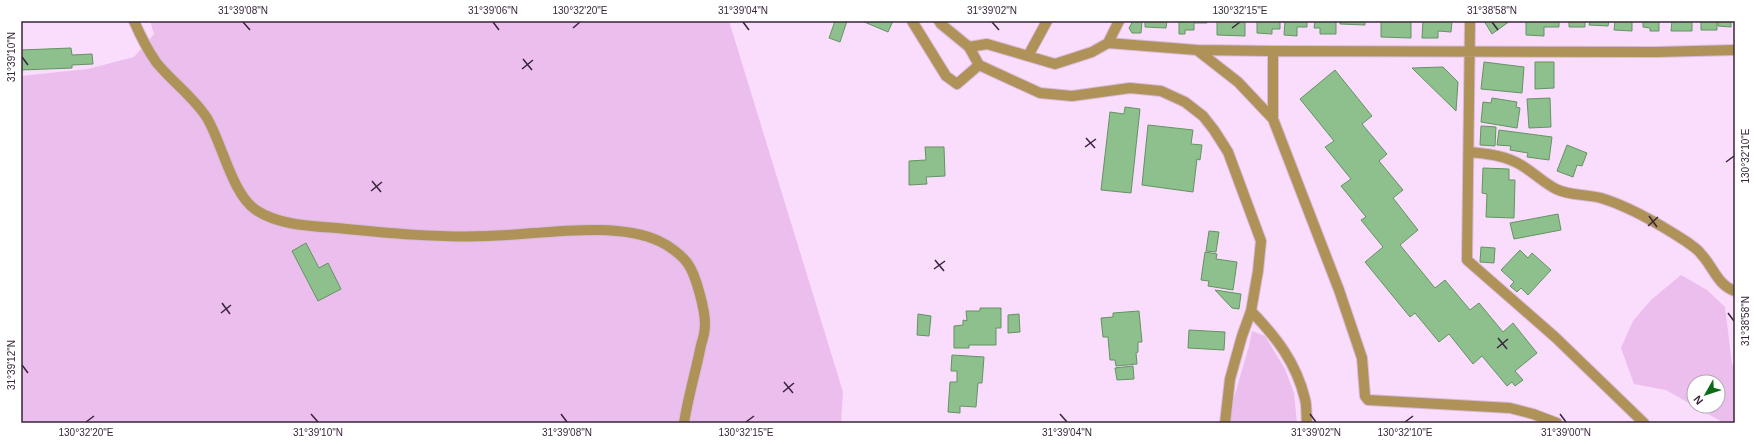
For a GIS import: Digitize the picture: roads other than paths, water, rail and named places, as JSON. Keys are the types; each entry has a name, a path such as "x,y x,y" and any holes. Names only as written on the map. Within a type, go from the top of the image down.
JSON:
{"street":[{"path":"134,21 143,41 156,62 192,99 206,118 218,141 236,186 254,209 272,219 311,226 392,233 454,236 487,236 616,230 645,236 660,241 688,264 699,289 705,325 684,423"},
{"path":"912,21 946,76 957,84 979,65"},
{"path":"940,21 941,24 969,47 979,65 1040,93 1072,96 1130,88 1161,91 1185,102 1203,116 1214,130 1228,152 1261,241 1258,271 1251,311 1242,336 1230,379 1225,423"},
{"path":"1028,56 1047,21"},
{"path":"1108,43 1119,21"},
{"path":"1470,21 1467,260 1555,337 1644,423"},
{"path":"969,47 987,44 1055,64 1092,52 1108,43 1197,50 1273,52 1656,52 1735,50"},
{"path":"1197,50 1238,82 1273,119"},
{"path":"1273,52 1273,119 1339,290 1362,358 1365,396 1368,400 1510,408 1533,414 1557,423"},
{"path":"1469,152 1497,155 1520,165 1556,189 1569,193 1600,198 1630,210 1688,243 1702,254 1716,277 1731,290 1735,291"},
{"path":"1251,311 1274,336 1293,364 1305,399 1307,423"}]}
